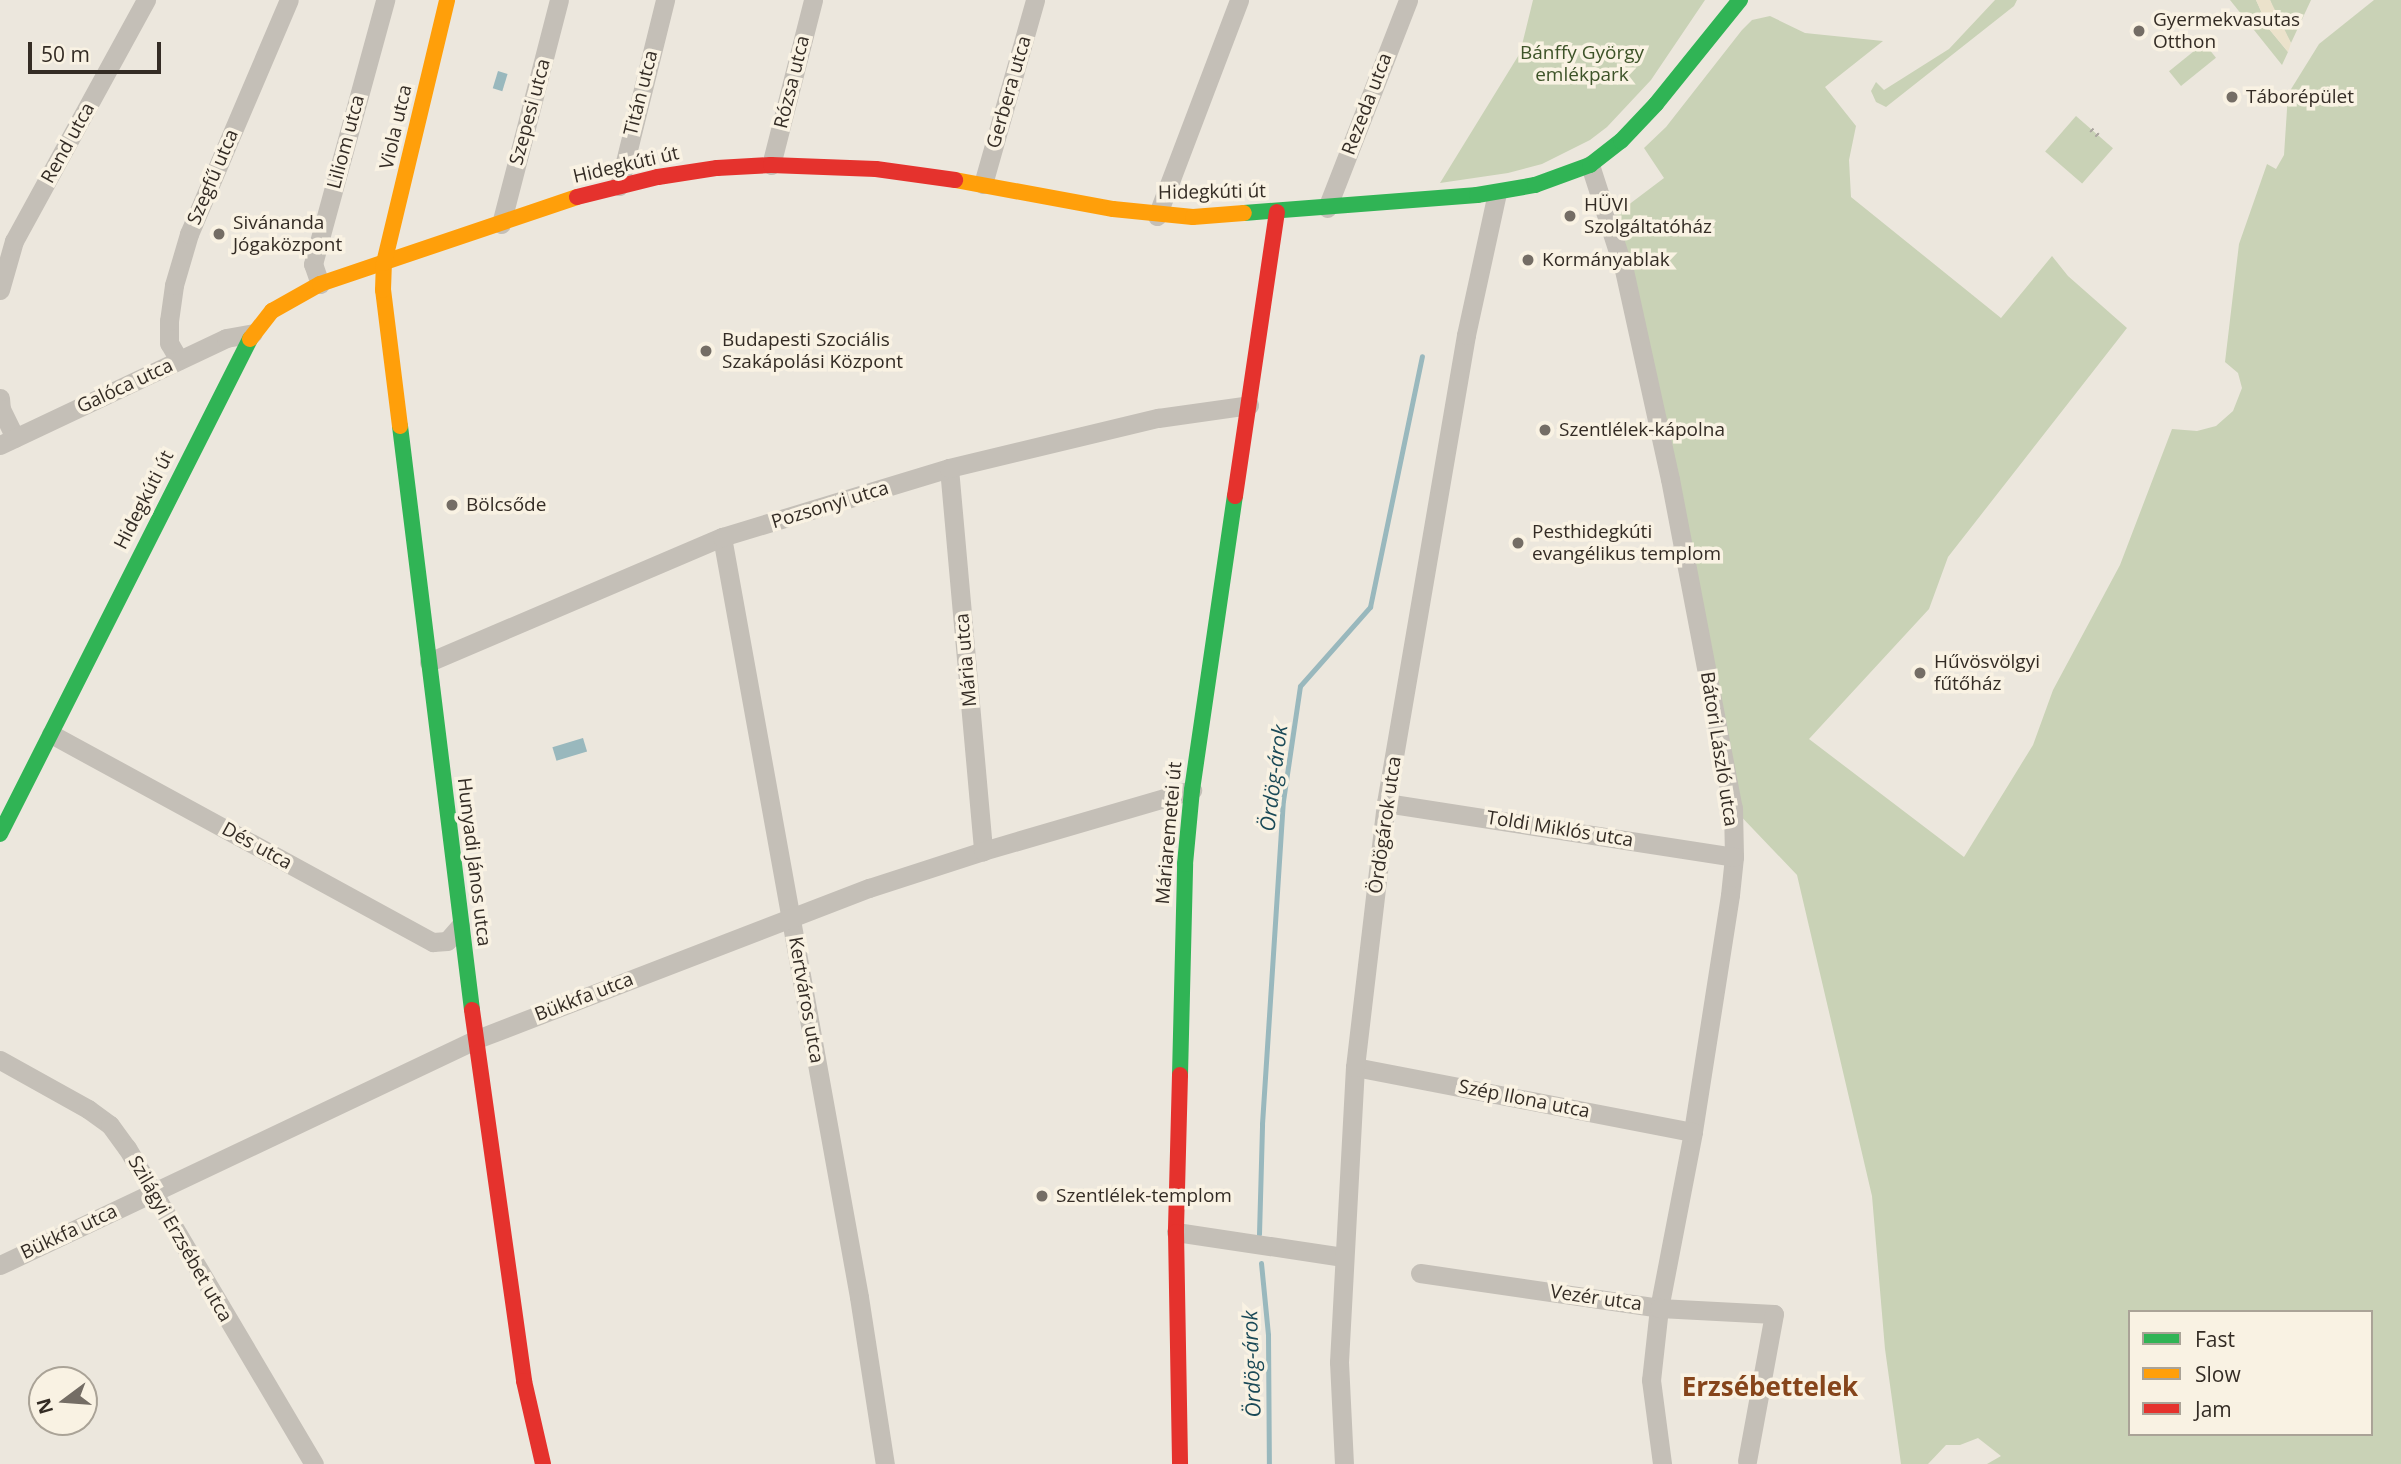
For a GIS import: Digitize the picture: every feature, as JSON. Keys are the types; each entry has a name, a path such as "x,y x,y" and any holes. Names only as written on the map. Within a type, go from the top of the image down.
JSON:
{"street":[{"name":"Rend utca","path":"0,290 14,241 146,0"},
{"name":"Szegfű utca","path":"179,360 169,343 169,321 174,285 188,234 289,0"},
{"name":"Liliom utca","path":"320,284 313,264 385,0"},
{"name":"Viola utca","path":"384,263 447,0"},
{"name":"Szepesi utca","path":"501,224 559,0"},
{"name":"Titán utca","path":"619,186 665,0"},
{"name":"Rózsa utca","path":"771,165 813,0"},
{"name":"Gerbera utca","path":"983,184 1035,0"},
{"path":"1157,216 1239,0"},
{"name":"Rezeda utca","path":"1327,208 1408,0"},
{"name":"Hidegkúti út","path":"0,834 59,738 253,333 272,311 320,284 619,186 717,168 771,165 876,169 983,184 1157,216 1193,217 1276,212 1497,193 1559,179 1591,165 1621,141 1656,104 1740,0"},
{"name":"Bátori László utca","path":"1591,165 1624,270 1670,479 1733,808 1734,857 1693,1132 1659,1308 1651,1380 1662,1464"},
{"name":"Ördögárok utca","path":"1345,1464 1339,1362 1343,1257 1355,1067 1386,803 1466,335 1497,193"},
{"name":"Máriaremetei út","path":"1180,1464 1176,1232 1182,938 1192,790 1276,212"},
{"name":"Hunyadi János utca","path":"384,263 383,290 460,926 524,1381 543,1464"},
{"name":"Galóca utca","path":"8,442 226,338 253,333"},
{"path":"0,405 8,442"},
{"name":"Pozsonyi utca","path":"429,663 722,537 949,468 1158,418 1249,405"},
{"name":"Mária utca","path":"949,468 983,851"},
{"name":"Kertváros utca","path":"722,537 791,916 880,1462"},
{"name":"Dés utca","path":"59,738 433,942 447,941 460,926"},
{"name":"Bükkfa utca","path":"0,1265 477,1039 791,916 983,851 1192,790"},
{"name":"Toldi Miklós utca","path":"1386,803 1734,857"},
{"name":"Szilágyi Erzsébet utca","path":"0,1060 88,1109 110,1125 314,1464"},
{"name":"Szép Ilona utca","path":"1355,1067 1693,1132"},
{"path":"1176,1232 1343,1257"},
{"name":"Vezér utca","path":"1420,1273 1659,1308 1774,1314 1747,1461"}],"green space":[{"name":"Bánffy György emlékpark","path":"1533,0 1705,0 1651,80 1607,127 1590,140 1542,164 1508,173 1440,183 1520,53"},
{"path":"1995,0 2017,0 2014,6 1886,107 1876,102 1871,91 1876,82 1884,90 1949,49"},
{"path":"2230,0 2256,0 2269,29 2288,52 2282,65"},
{"path":"2270,0 2311,0 2291,43 2276,16"},
{"path":"2374,0 2401,0 2401,1464 1987,1464 2001,1456 1978,1438 1960,1445 1946,1445 1928,1464 1901,1464 1885,1349 1872,1196 1797,875 1733,808 1615,215 1664,178 1644,148 1666,127 1742,30 1752,20 1770,16 1805,33 1883,41 1825,87 1856,126 1849,160 1851,197 2001,318 2052,256 2068,276 2127,328 1948,557 1929,609 1809,739 1964,857 2033,745 2053,690 2120,565 2172,429 2197,431 2216,426 2233,411 2242,388 2238,373 2225,362 2239,244 2267,164 2276,169 2284,155 2288,94 2319,44"},
{"path":"2204,43 2216,58 2181,86 2169,71"},
{"path":"2076,116 2113,148 2082,184 2045,151"}],"shaded area":[{"path":"2256,0 2270,0 2291,43 2288,52 2269,29"}],"water":[{"path":"498,71 508,74 502,91 493,88"},
{"path":"583,738 587,751 556,761 552,747"}],"waterway":[{"name":"Ördög-árok","path":"1259,1234 1262,1124 1283,801 1300,686 1370,607 1422,356"},
{"name":"Ördög-árok","path":"1261,1263 1268,1335 1269,1464"}],"railway":[{"path":"2091,129 2101,138"}],"traffic: fast":[{"path":"1244,213 1477,195 1535,185 1590,165 1621,141 1656,104 1740,0"},
{"path":"0,834 250,339"},
{"path":"400,426 472,1010"},
{"path":"1180,1075 1185,864 1192,790 1235,496"}],"traffic: slow":[{"path":"400,426 383,290 384,263 447,0"},
{"path":"955,180 1113,209 1193,217 1244,213"},
{"path":"250,339 272,311 320,284 577,197"}],"traffic: jam":[{"path":"577,197 658,177 717,168 771,165 876,169 955,180"},
{"path":"1235,496 1277,212"},
{"path":"472,1010 524,1381 543,1464"},
{"path":"1180,1075 1176,1232 1180,1464"}],"place":[{"name":"Gyermekvasutas Otthon","path":"2139,31"},
{"name":"Táborépület","path":"2232,97"},
{"name":"HÜVI Szolgáltatóház","path":"1570,216"},
{"name":"Sivánanda Jógaközpont","path":"219,234"},
{"name":"Kormányablak","path":"1528,260"},
{"name":"Budapesti Szociális Szakápolási Központ","path":"706,351"},
{"name":"Szentlélek-kápolna","path":"1545,430"},
{"name":"Bölcsőde","path":"452,505"},
{"name":"Pesthidegkúti evangélikus templom","path":"1518,543"},
{"name":"Hűvösvölgyi fűtőház","path":"1920,673"},
{"name":"Szentlélek-templom","path":"1042,1196"}],"district":[{"name":"Erzsébettelek","path":"1770,1387"}]}
